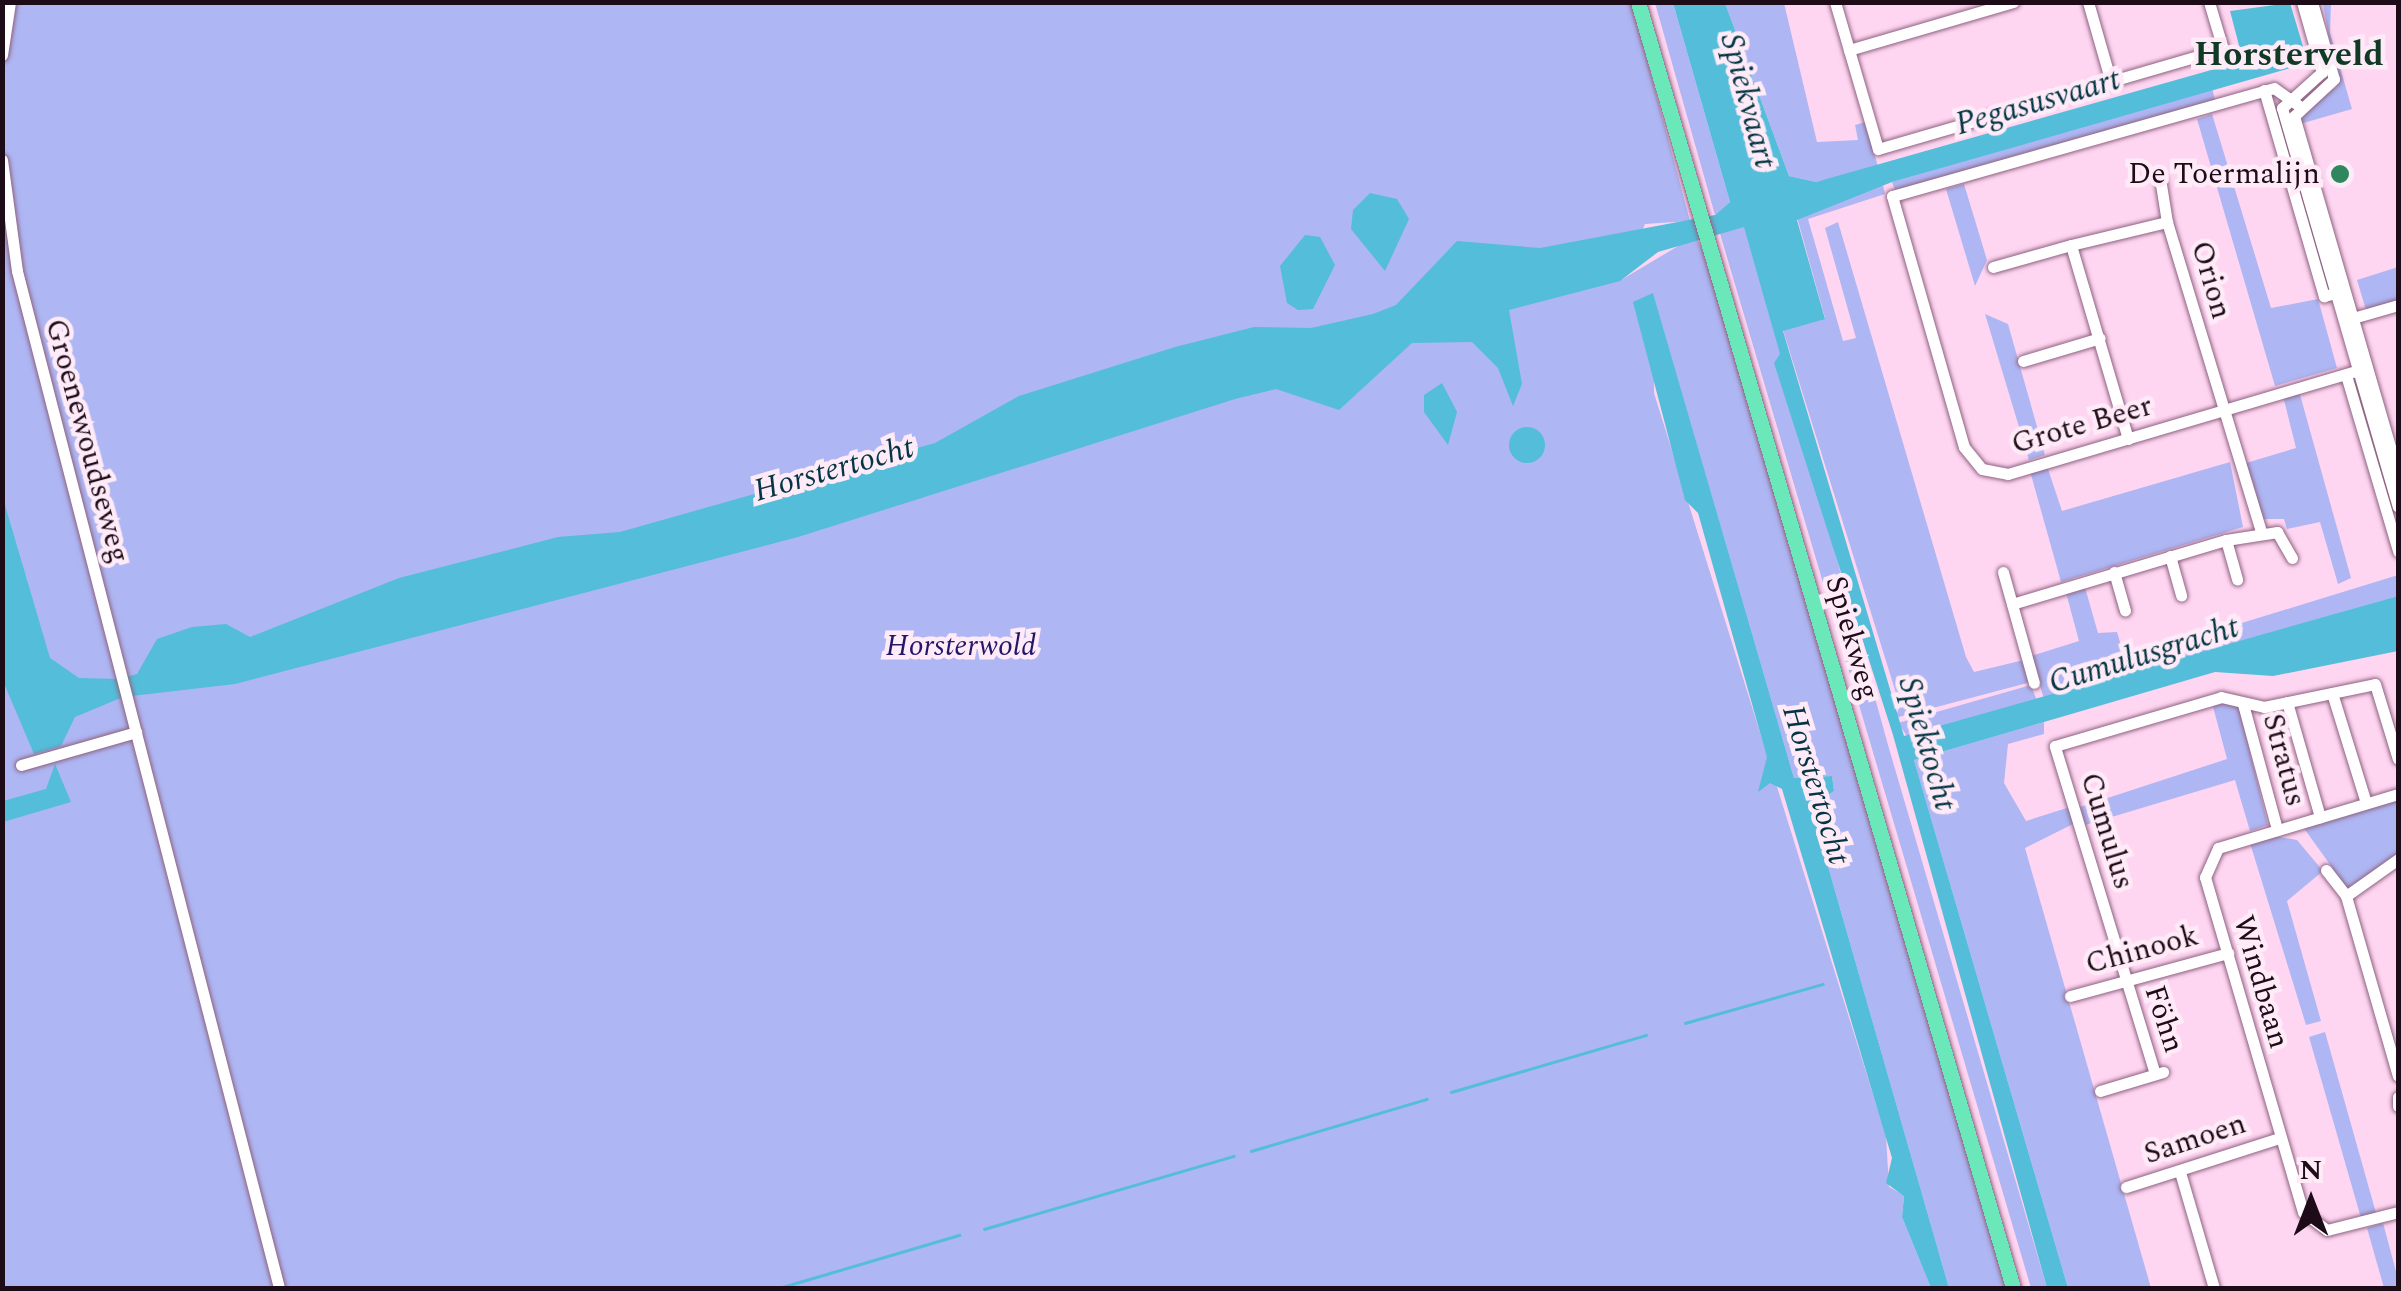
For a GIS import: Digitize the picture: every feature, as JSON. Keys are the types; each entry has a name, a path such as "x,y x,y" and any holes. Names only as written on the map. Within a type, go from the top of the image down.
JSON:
{"main road":[{"name":"Spiekweg","path":"1638,2 2014,1288"}],"street":[{"path":"2,55 10,2"},
{"path":"1835,2 1878,149 2223,49 2209,2"},
{"path":"1849,50 2012,2"},
{"path":"2088,2 2111,82"},
{"path":"2294,100 2317,85 2322,72 2302,2"},
{"path":"2264,90 2294,100 2334,80 2312,2"},
{"path":"2264,90 2324,296 2340,292"},
{"name":"Grote Beer","path":"2264,90 1892,196 1964,447 1982,469 2008,474 2357,372"},
{"path":"2294,100 2294,116 2340,292 2398,551"},
{"name":"Groenewoudseweg","path":"2,160 17,271 279,1288"},
{"path":"2160,178 2167,222"},
{"name":"Orion","path":"1993,267 2167,222 2262,534"},
{"path":"2071,245 2128,438"},
{"path":"2340,292 2353,318 2357,372 2396,478 2398,506"},
{"path":"2353,318 2398,305"},
{"path":"2024,361 2100,338"},
{"path":"2012,604 2226,540 2262,534 2286,538 2292,558"},
{"path":"2226,540 2237,579"},
{"path":"2170,556 2181,595"},
{"path":"2004,572 2034,684"},
{"path":"2114,572 2126,610"},
{"name":"Cumulus","path":"2125,979 2054,746 2221,697 2243,704 2287,702 2375,684 2398,759"},
{"path":"2332,693 2366,803"},
{"path":"2287,702 2320,816"},
{"name":"Stratus","path":"2243,704 2277,829"},
{"path":"22,765 136,732"},
{"name":"Windbaan","path":"2398,794 2218,848 2206,865 2280,1138 2310,1222 2340,1229 2398,1212"},
{"path":"2346,896 2398,859"},
{"path":"2326,870 2346,896 2398,1076"},
{"name":"Chinook","path":"2070,996 2228,953"},
{"name":"Föhn","path":"2100,1091 2159,1073 2125,979"},
{"path":"2398,1096 2398,1106"},
{"name":"Samoen","path":"2126,1187 2280,1138"},
{"path":"2180,1172 2214,1288"}],"green space":[{"name":"Horsterwold","path":"3,3 1632,3 1690,221 1645,224 1621,280 1695,236 1705,255 2008,1288 1949,1288 1811,807 1834,791 1832,776 1794,778 1653,294 1654,393 1886,1136 1889,1187 1904,1195 1902,1217 1931,1288 3,1288"},
{"path":"1655,3 1673,3 1730,202 1715,215"},
{"path":"1725,3 1784,3 1817,142 1858,140 1855,125 1866,122 1878,167 1816,182 1789,176"},
{"path":"2323,3 2331,3 2330,33 2352,109 2300,124 2309,102 2337,87"},
{"path":"2212,88 2215,100 1896,193 1892,182"},
{"path":"2212,114 2271,308 2318,299 2337,368 2275,386 2197,119"},
{"path":"1964,184 1987,260 1975,286 1946,189"},
{"path":"1883,185 1885,194 1808,219 1843,341 1856,338 1825,228 1838,222 1966,657 1974,672 2024,660 2031,682 1895,718 1900,706 1783,330 1825,318 1797,217"},
{"path":"1745,226 1888,745 2047,1288 2031,1288 1719,230"},
{"path":"2398,267 2398,300 2366,310 2357,280"},
{"path":"1985,314 2008,324 2045,455 2029,460"},
{"path":"2299,391 2351,578 2338,584 2320,522 2287,529 2284,519 2263,519 2246,463 2296,448 2283,396"},
{"path":"2230,462 2243,527 2061,582 2030,471 2047,466 2062,511"},
{"path":"2398,575 2398,596 2044,699 2031,656 2079,641 2065,589 2084,584 2098,633 2117,632 2125,659"},
{"path":"2031,685 2037,701 1909,739 1898,723"},
{"path":"2227,702 2239,708 2268,825 2250,831 2235,780 2085,825 2080,807 2227,759 2212,703"},
{"path":"2044,722 2044,734 2008,744 2004,783 2026,821 2070,807 2075,823 2025,848 2151,1288 2068,1288 1914,760"},
{"path":"2398,798 2398,854 2349,891 2303,827"},
{"path":"2274,836 2297,840 2323,871 2287,901 2321,1021 2306,1025 2250,843"},
{"path":"2325,1032 2376,1213 2361,1218 2309,1037"},
{"path":"2383,1223 2398,1288 2384,1288 2367,1228"}],"water":[{"path":"1673,3 1725,3 1789,176 1816,182 2243,61 2230,11 2290,3 2308,63 1892,182 1797,220 1825,319 1783,331 1904,736 2398,596 2398,651 2273,676 2215,672 1914,760 2068,1288 2047,1288 1893,735 1774,363 1780,354 1744,227 1658,252 1620,281 1509,310 1522,384 1513,406 1498,368 1472,342 1412,343 1339,410 1276,389 1235,399 798,537 235,684 123,697 75,717 61,746 34,754 3,681 2,495 50,658 79,678 118,679 137,674 157,639 192,627 226,624 250,637 399,578 558,537 620,532 935,443 1019,396 1175,347 1254,327 1311,328 1373,314 1396,305 1457,241 1540,248 1715,215 1730,202"},
{"path":"1370,193 1397,199 1409,219 1385,271 1351,229 1353,210"},
{"path":"1305,235 1320,237 1335,265 1313,309 1298,310 1287,303 1280,266"},
{"name":"Horstertocht","path":"1653,293 1794,778 1832,776 1834,791 1811,807 1949,1288 1931,1288 1902,1217 1904,1196 1886,1183 1892,1158 1782,789 1770,783 1758,792 1767,757 1698,513 1685,500 1633,302"},
{"path":"1442,383 1457,412 1448,445 1424,412 1424,395"},
{"path":"1527,427 1540,432 1545,445 1540,458 1527,463 1514,458 1509,445 1514,432"},
{"path":"55,764 71,802 3,822 3,801 46,789"}],"waterway":[{"path":"1685,1023 1823,984"},
{"path":"1451,1092 1646,1035"},
{"path":"1251,1151 1426,1099"},
{"path":"984,1229 1234,1156"},
{"path":"779,1288 959,1235"}],"place":[{"name":"De Toermalijn","path":"2340,174"}],"district":[{"name":"Horsterveld","path":"2289,55"}],"water label":[{"name":"Spiekvaart","path":"1747,101"},
{"name":"Pegasusvaart","path":"2038,103"},
{"name":"Cumulusgracht","path":"2144,656"},
{"name":"Spiektocht","path":"1926,744"}]}
